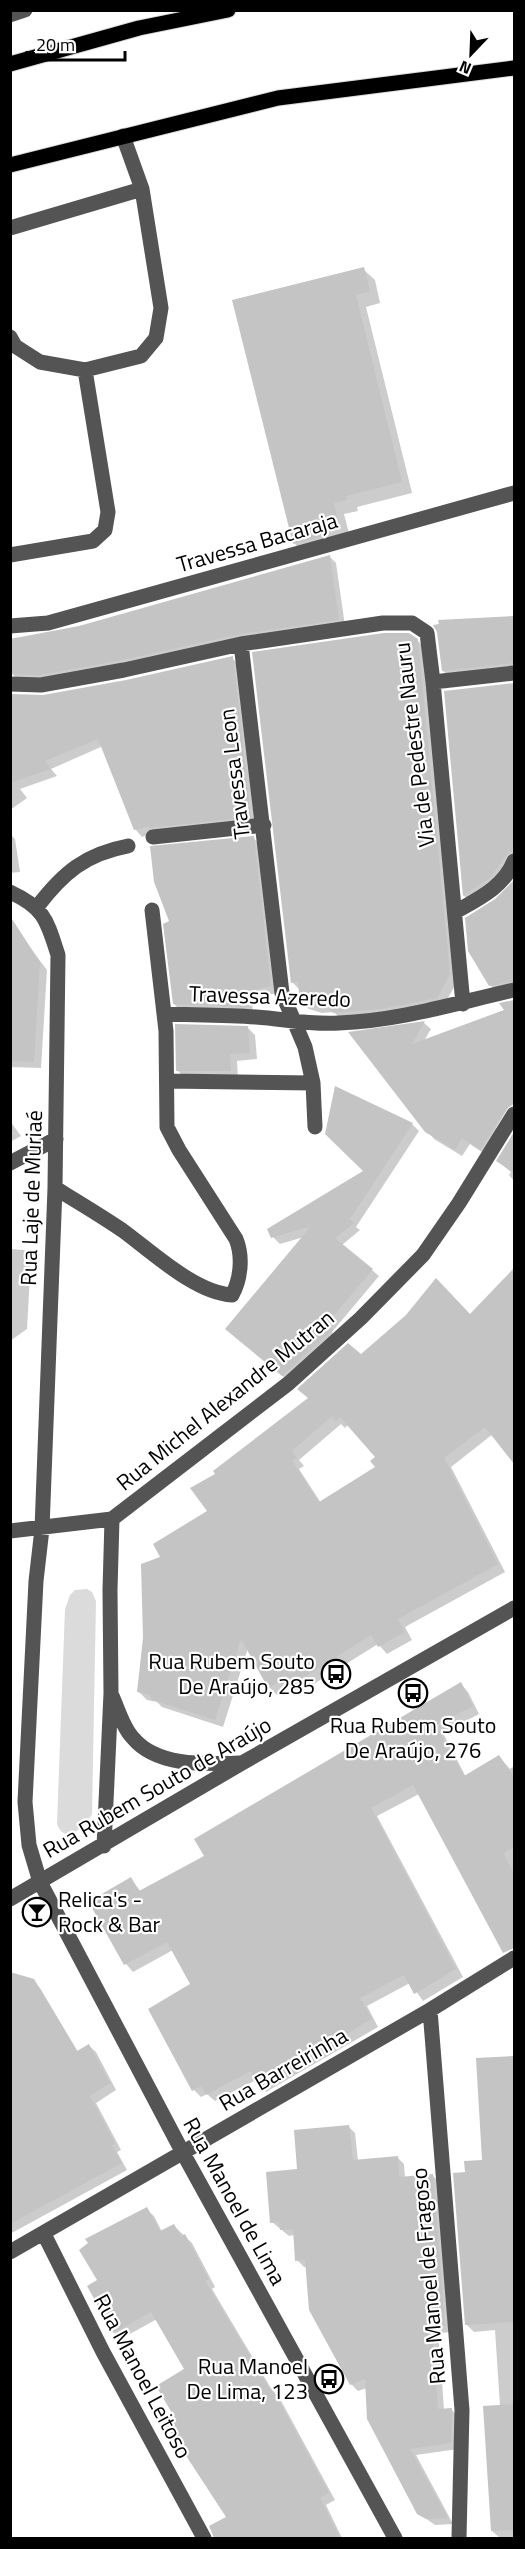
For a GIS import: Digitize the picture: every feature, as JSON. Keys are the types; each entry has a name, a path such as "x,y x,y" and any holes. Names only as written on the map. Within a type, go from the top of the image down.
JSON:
{"main road":[{"path":"10,64 139,28 228,10"},
{"path":"10,165 278,98 514,68"}],"street":[{"path":"10,15 25,10"},
{"path":"10,337 15,345 40,362 85,370 141,356 156,338 161,308 141,189 123,136"},
{"path":"10,228 141,189"},
{"path":"10,555 93,540 105,530 108,512 85,370"},
{"name":"Travessa Bacaraja","path":"10,626 48,623 514,493"},
{"name":"Via de Pedestre Nauru","path":"241,644 383,623 412,623 427,633 463,1004"},
{"path":"10,684 41,685 241,644"},
{"name":"Travessa Leon","path":"241,644 282,993 296,1023 313,1083 315,1126"},
{"path":"433,682 514,673"},
{"path":"153,837 264,825"},
{"path":"10,892 37,907 67,872 89,857 128,846"},
{"path":"455,912 489,893 507,875 514,861"},
{"name":"Rua Laje de Muriaé","path":"37,907 50,929 58,956 56,1188 42,1528 36,1581 25,1802 29,1845 40,1882"},
{"path":"56,1188 194,1281 224,1294 232,1295 236,1288 239,1271 238,1245 167,1127 165,1107 168,1081 164,1014 152,910"},
{"name":"Travessa Azeredo","path":"164,1014 258,1017 296,1023 338,1024 378,1020 463,1004 514,990"},
{"path":"168,1081 313,1083"},
{"name":"Rua Michel Alexandre Mutran","path":"10,1532 112,1519 289,1383 361,1318 423,1255 459,1203 514,1114"},
{"path":"10,1163 56,1139"},
{"path":"104,1846 111,1694 112,1519"},
{"name":"Rua Rubem Souto de Araújo","path":"10,1899 514,1608"},
{"path":"111,1694 132,1738 146,1748 186,1763 242,1763"},
{"name":"Rua Manoel de Lima","path":"40,1882 183,2153 395,2538"},
{"name":"Rua Barreirinha","path":"10,2252 430,2010 514,1958"},
{"name":"Rua Manoel de Fragoso","path":"430,2010 462,2410 459,2538"},
{"name":"Rua Manoel Leitoso","path":"44,2234 103,2352 204,2538"}],"shaded area":[{"path":"87,1589 92,1592 96,1601 92,1814 80,1829 65,1834 57,1824 65,1609 70,1595 75,1590"}],"building":[{"path":"364,267 370,291 356,295 402,482 346,496 347,500 334,503 339,526 326,529 327,535 293,544 232,300"},
{"path":"330,555 339,620 240,634 40,675 10,674 10,639 79,626"},
{"path":"514,616 514,663 442,671 437,632 433,625 439,624 438,620"},
{"path":"384,633 409,633 418,639 450,974 437,998 382,1009 333,1013 327,1006 314,1007 300,1003 298,981 291,983 252,652"},
{"path":"233,656 251,817 149,828 149,826 134,830 98,739 45,761 51,769 10,783 10,694 43,695 126,680"},
{"path":"514,683 514,851 508,853 490,878 463,896 444,691"},
{"path":"254,836 271,986 245,992 246,1007 173,1004 163,924 169,921 154,882 150,846"},
{"path":"514,880 514,981 489,986 468,951 465,918 495,899"},
{"path":"10,916 40,962 34,1062 10,1061"},
{"path":"514,1000 514,1104 506,1109 480,1150 462,1138 455,1150 425,1132 348,1032 425,1021 412,1044 504,1010 499,1003"},
{"path":"175,1024 248,1026 250,1053 230,1054 231,1071 176,1071"},
{"path":"335,1086 413,1123 350,1219 354,1223 335,1238 373,1269 326,1325 333,1330 282,1376 225,1329 311,1226 271,1238 267,1229 363,1171 325,1134"},
{"path":"514,1132 514,1173 496,1161"},
{"path":"514,1268 514,1464 485,1427 444,1458 498,1564 398,1619 405,1632 378,1647 371,1635 287,1688 282,1680 268,1688 241,1639 215,1720 152,1700 150,1695 137,1692 143,1638 141,1564 160,1557 153,1544 207,1511 190,1488 215,1474 213,1471 308,1398 297,1389 348,1343 361,1354 406,1315 436,1278 470,1314","holes":["332,1416 336,1421 340,1417 375,1457 370,1461 375,1467 319,1502 292,1461 297,1458 292,1451"]},
{"path":"461,1682 473,1706 436,1725 464,1776 499,1755 514,1777 514,1847 504,1853 514,1874 514,1948 503,1953 413,1785 371,1808 456,1969 414,1994 404,1975 360,1998 372,2019 258,2086 251,2071 206,2095 201,2086 192,2091 148,2009 190,1984 167,1942 124,1965 92,1908 95,1898 131,1877 139,1891 204,1856 194,1839"},
{"path":"10,1972 34,1979 77,2051 89,2044 110,2083 90,2096 115,2143 112,2145 122,2163 10,2224"},
{"path":"514,2056 514,2322 465,2325 453,2173 465,2172 464,2161 482,2160 476,2058"},
{"path":"349,2125 353,2160 398,2156 399,2177 433,2174 445,2326 432,2326 434,2357 438,2409 452,2408 451,2443 410,2449 448,2518 426,2519 417,2514 367,2419 365,2379 350,2385 309,2310 305,2260 295,2261 293,2229 280,2230 279,2222 270,2223 266,2172 297,2169 294,2130"},
{"path":"147,2207 160,2231 174,2224 181,2236 185,2234 209,2280 205,2281 270,2389 272,2388 329,2493 320,2498 340,2538 214,2538 209,2526 226,2517 162,2419 172,2413 156,2386 184,2369 151,2312 113,2333 87,2286 97,2280 79,2250 88,2243 85,2239"},
{"path":"514,2404 514,2530 491,2531 483,2406"}],"place":[{"name":"Rua Rubem Souto De Araújo, 285","path":"336,1674"},
{"name":"Rua Rubem Souto De Araújo, 276","path":"413,1693"},
{"name":"Relica's - Rock & Bar","path":"37,1912"},
{"name":"Rua Manoel De Lima, 123","path":"329,2379"}]}
